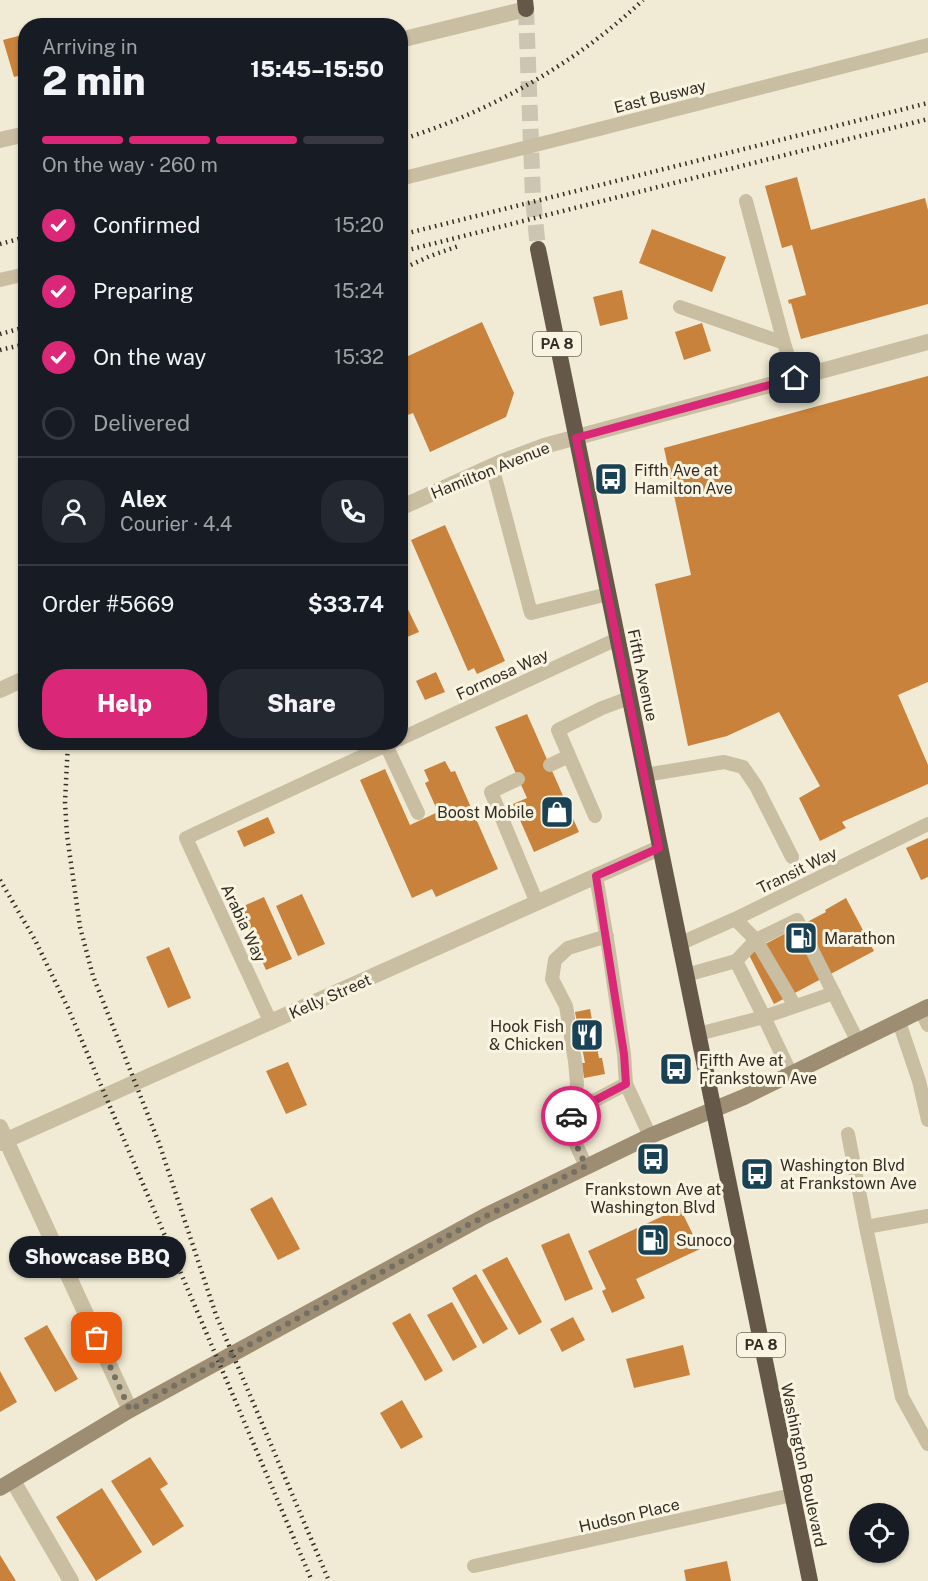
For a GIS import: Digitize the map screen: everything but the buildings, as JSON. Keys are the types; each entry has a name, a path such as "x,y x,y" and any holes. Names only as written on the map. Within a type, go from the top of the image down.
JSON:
{"highway":[{"name":"Fifth Avenue","path":"538,249 713,1109"},
{"name":"Washington Boulevard","path":"713,1109 810,1581"}],"main road":[{"path":"6,1484 130,1410 468,1225 650,1136 744,1097 899,1022 926,1014"}],"street":[{"path":"408,38 525,4"},
{"path":"0,140 18,136"},
{"name":"Hamilton Avenue","path":"408,504 522,454 928,342"},
{"path":"0,690 18,682"},
{"name":"Kelly Street","path":"2,1137 271,1023 659,848"},
{"path":"2,1137 130,1410"},
{"path":"6,1484 71,1581"}],"lane":[{"name":"East Busway","path":"408,177 928,45"},
{"path":"746,201 795,378"},
{"path":"0,280 18,276"},
{"path":"680,307 784,343"},
{"path":"492,466 531,613 608,594"},
{"name":"Formosa Way","path":"408,735 617,639"},
{"path":"596,816 558,730 602,708 629,698"},
{"name":"Arabia Way","path":"271,1023 186,838 377,750"},
{"path":"392,750 418,813"},
{"path":"550,765 569,756"},
{"path":"645,775 724,762 743,767 756,786 792,857"},
{"path":"518,779 491,792 537,903"},
{"name":"Transit Way","path":"680,944 928,824"},
{"path":"596,876 607,936 624,1054 626,1084 650,1136"},
{"path":"735,919 756,940 795,1006"},
{"path":"686,975 736,961 756,940 797,920 858,1042"},
{"path":"586,1166 574,1140 570,1116 577,1084 566,1006 552,979 555,960 568,948 607,936"},
{"path":"736,961 791,1074"},
{"path":"698,1034 764,1017 834,993"},
{"path":"899,1022 919,1081 928,1120"},
{"path":"570,1116 626,1084"},
{"path":"848,1134 902,1397 928,1444"},
{"path":"867,1227 928,1216"},
{"name":"Hudson Place","path":"474,1566 792,1495"}],"tunnel":[{"path":"526,9 533,198 538,249"}],"railway":[{"path":"408,137 466,115 530,84 589,45 643,0"},
{"path":"408,233 928,103"},
{"path":"408,250 928,119"},
{"path":"0,244 18,239"},
{"path":"408,266 461,245"},
{"path":"0,334 18,329"},
{"path":"0,350 18,346"},
{"path":"68,750 65,802 67,835 80,927 93,976 159,1143 216,1315 329,1581"},
{"path":"0,880 35,940 68,1008 312,1581"}],"way so far":[{"path":"97,1338 130,1410 468,1225 586,1166 574,1140 571,1116"}],"place":[{"name":"Fifth Ave at Hamilton Ave","path":"611,479"},
{"name":"Boost Mobile","path":"557,812"},
{"name":"Marathon","path":"801,938"},
{"name":"Hook Fish & Chicken","path":"587,1035"},
{"name":"Fifth Ave at Frankstown Ave","path":"676,1069"},
{"name":"Frankstown Ave at Washington Blvd","path":"653,1159"},
{"name":"Washington Blvd at Frankstown Ave","path":"757,1174"},
{"name":"Sunoco","path":"653,1240"},
{"name":"Showcase BBQ","path":"97,1338"}],"route":[{"path":"571,1116 584,1106 626,1084 624,1054 596,876 659,848 576,438 795,378"}]}
